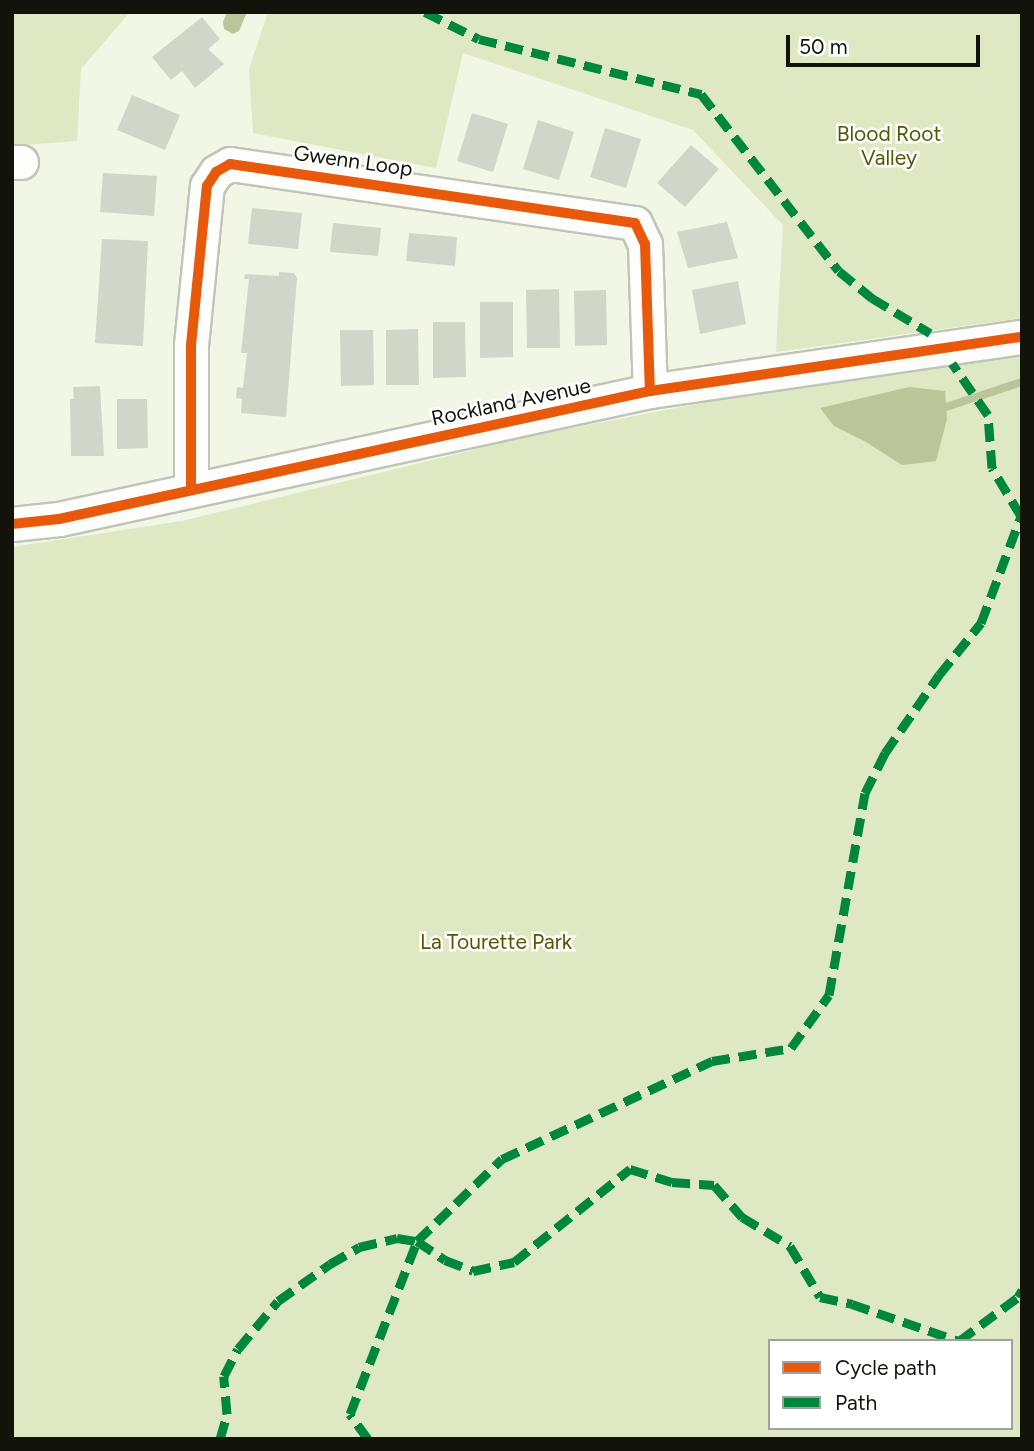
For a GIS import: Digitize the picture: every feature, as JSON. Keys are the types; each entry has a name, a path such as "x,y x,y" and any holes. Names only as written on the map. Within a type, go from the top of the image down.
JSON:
{"street":[{"name":"Gwenn Loop","path":"191,491 191,345 207,186 216,172 230,164 635,223 645,244 650,391"},
{"name":"Rockland Avenue","path":"12,524 59,519 650,391 1022,337"}],"green space":[{"path":"12,12 130,12 81,69 77,141 12,146"},
{"name":"Blood Root Valley","path":"268,12 1022,12 1022,318 776,352 783,225 693,130 463,53 436,168 253,133 249,69"},
{"name":"La Tourette Park","path":"1022,352 1022,1439 12,1439 12,547 182,521 526,437 815,381"}],"shaded area":[{"path":"227,12 247,12 239,31 233,34 224,29 223,22"},
{"path":"909,387 945,391 947,419 936,461 902,465 834,426 820,408"}],"building":[{"path":"202,17 220,39 208,49 224,64 195,88 182,71 171,80 152,57"},
{"path":"132,95 180,115 165,150 117,130"},
{"path":"472,113 508,124 493,172 457,161"},
{"path":"538,120 574,132 559,180 523,169"},
{"path":"605,128 641,139 626,188 590,177"},
{"path":"691,145 719,169 685,207 657,183"},
{"path":"103,173 157,176 154,216 100,212"},
{"path":"252,208 302,213 298,249 248,244"},
{"path":"727,222 738,258 688,268 677,232"},
{"path":"333,223 381,228 378,256 330,252"},
{"path":"409,233 457,237 455,266 406,261"},
{"path":"102,239 148,241 143,346 95,343"},
{"path":"279,272 294,273 297,278 286,417 241,413 242,399 236,398 237,387 243,388 247,353 241,353 249,279 244,279 245,274 279,276"},
{"path":"738,281 746,324 700,334 692,290"},
{"path":"559,289 560,348 527,348 526,290"},
{"path":"606,290 607,345 575,346 574,291"},
{"path":"480,302 513,302 513,357 480,358"},
{"path":"433,322 465,322 466,377 433,378"},
{"path":"418,329 419,385 386,385 386,330"},
{"path":"340,330 373,330 374,385 341,386"},
{"path":"100,386 104,456 71,456 70,399 74,399 73,387"},
{"path":"117,399 147,399 148,448 117,449"}],"waterway":[{"path":"946,407 1022,382"}],"marked path":[{"path":"425,12 479,39 701,94 839,271 872,298 930,333"},
{"path":"368,1439 350,1414 417,1241 502,1159 712,1061 791,1048 829,995 865,793 885,753 939,675 981,623 1021,516 992,468 988,415 952,363"},
{"path":"220,1439 227,1414 224,1376 238,1349 278,1301 330,1264 359,1247 397,1238 417,1241 445,1260 473,1271 514,1262 630,1169 672,1182 714,1185 742,1217 790,1246 820,1297 852,1304 953,1339"},
{"path":"962,1339 1018,1297 1022,1290"}],"cycle path":[{"path":"191,490 191,345 207,186 216,172 230,164 635,223 645,244 650,391"},
{"path":"12,524 59,519 650,391 1022,337"}]}
